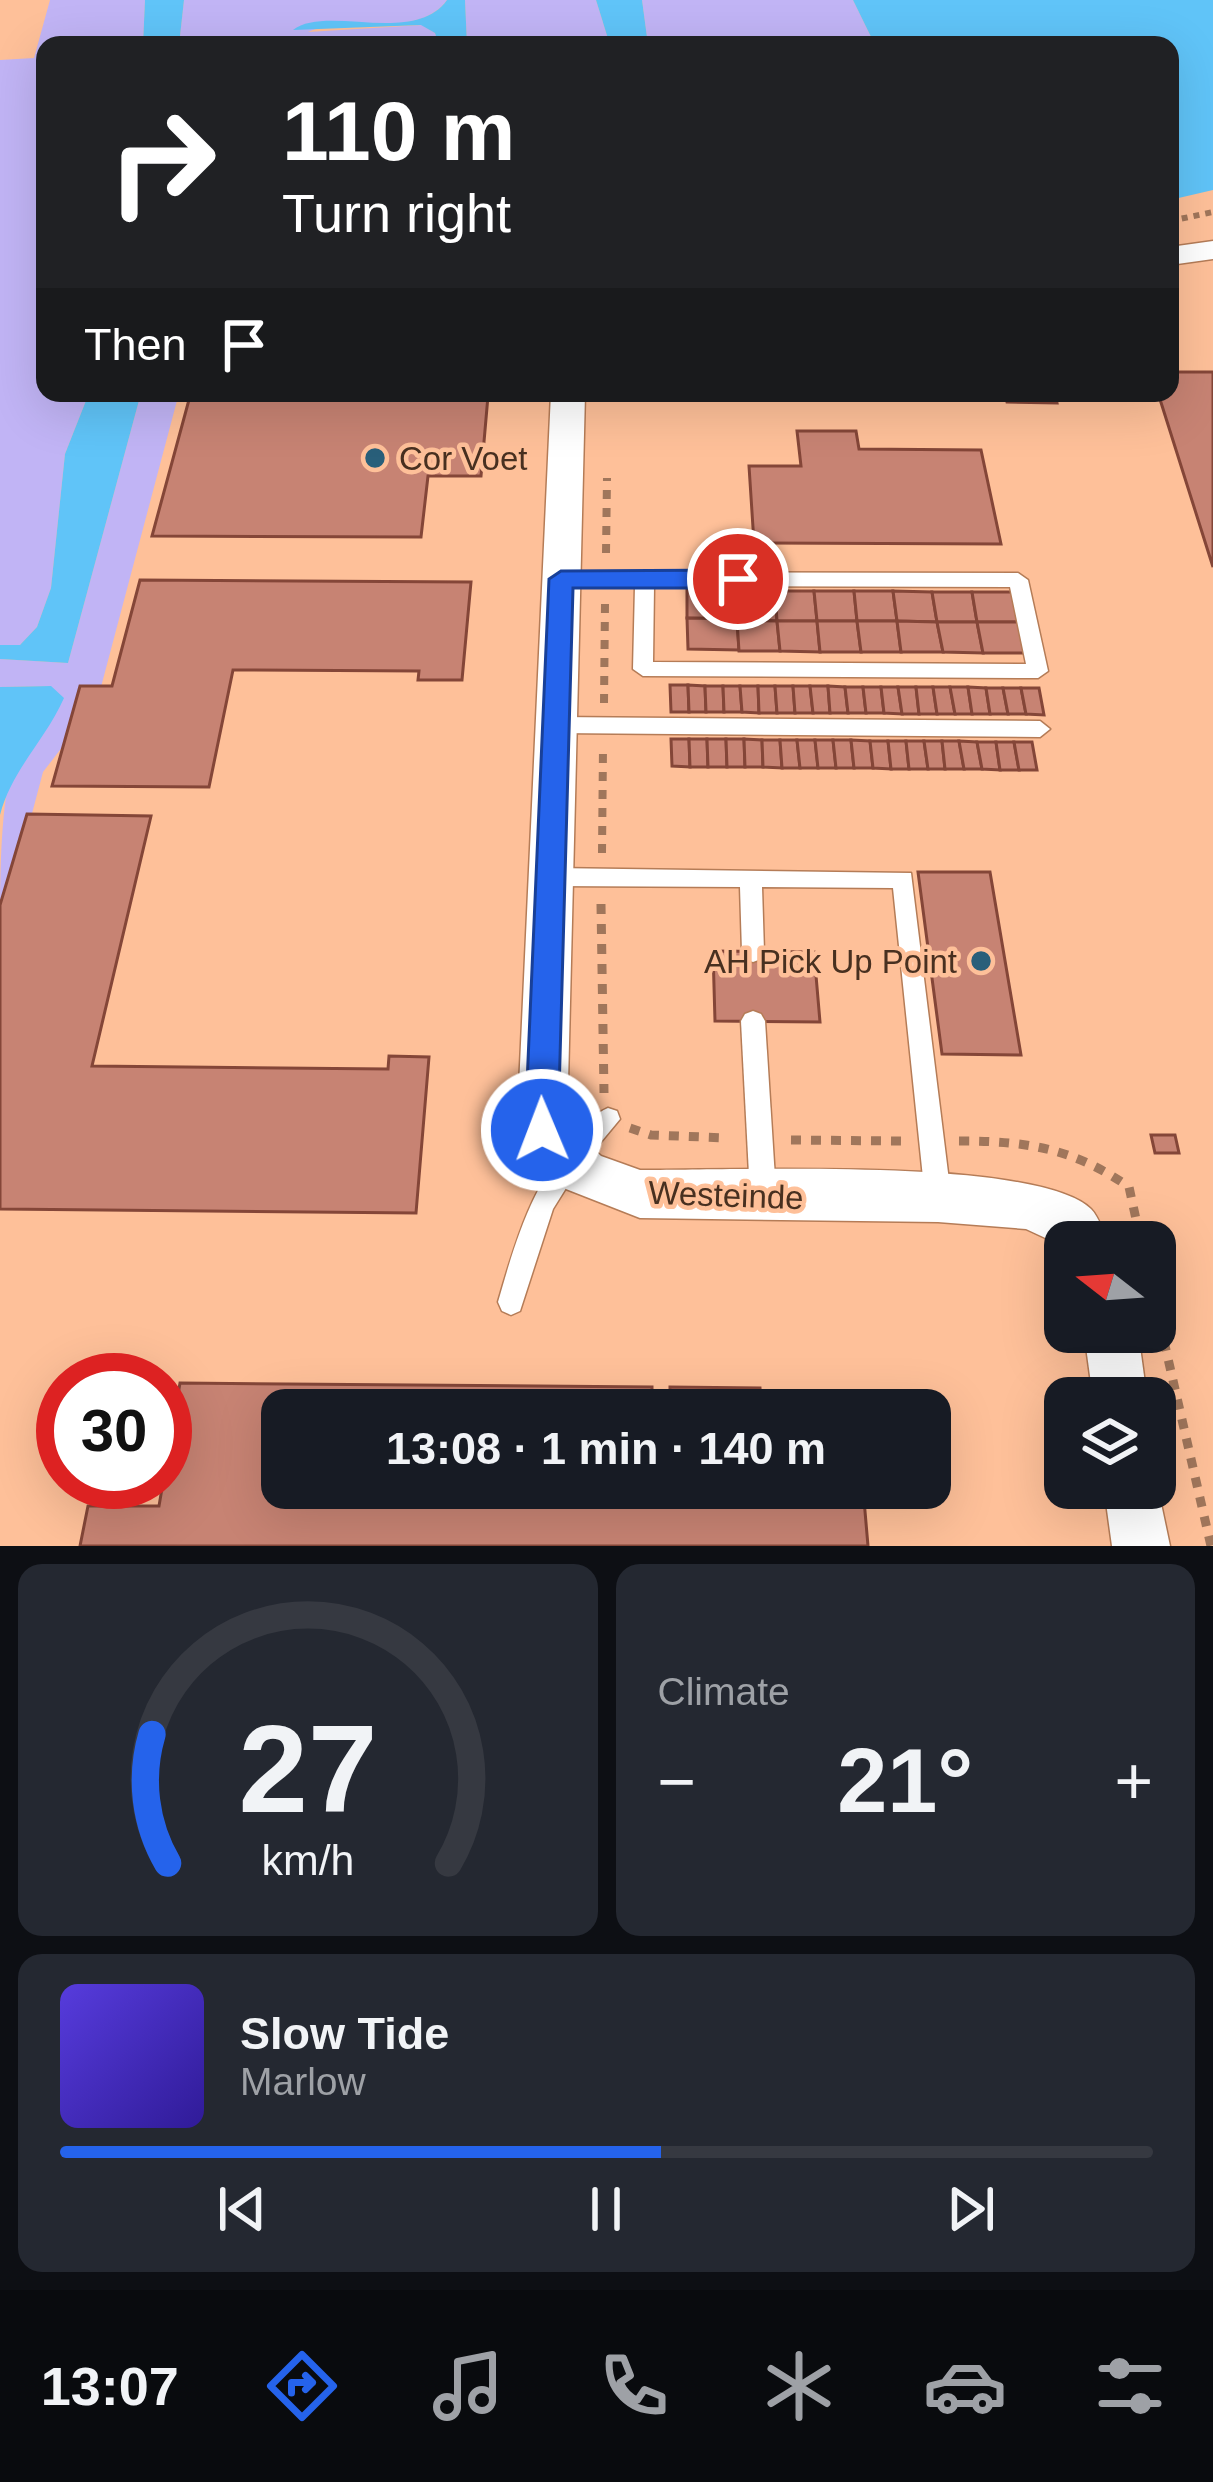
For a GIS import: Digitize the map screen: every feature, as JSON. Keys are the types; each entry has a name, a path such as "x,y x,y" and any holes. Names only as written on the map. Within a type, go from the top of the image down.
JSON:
{"street":[{"path":"1179,255 1213,250"},
{"path":"563,1162 542,1130 539,1082 553,877 568,402"},
{"name":"Westeinde","path":"563,1162 599,1184 640,1194 938,1198 1030,1205 1064,1221"},
{"path":"1135,1509 1141,1546"}],"lane":[{"path":"561,579 645,579 1018,580 1039,671 643,669 645,579"},
{"path":"556,725 1040,729"},
{"path":"553,877 903,879 938,1198"},
{"path":"752,878 753,952"},
{"path":"753,1021 764,1198"},
{"path":"511,1302 540,1197 563,1162 608,1119"}],"path":[{"path":"1179,219 1213,212"},
{"path":"1167,1353 1211,1546"}],"shaded area":[{"path":"50,0 145,0 143,36 40,36"},
{"path":"184,0 447,0 419,19 308,32 422,25 436,36 180,36"},
{"path":"465,0 596,0 607,36 467,36"},
{"path":"642,0 853,0 871,36 647,36"},
{"path":"36,51 36,402 85,402 65,454 51,588 37,627 20,645 0,645 0,60 34,58"},
{"path":"139,402 177,402 97,702 43,772 0,934 8,784 22,758 42,736 51,686 0,687 0,659 68,663"}],"water":[{"path":"145,0 184,0 180,36 143,36"},
{"path":"447,0 465,0 467,36 436,36 421,25 293,30 308,23 392,23 432,13"},
{"path":"596,0 642,0 647,36 607,36"},
{"path":"853,0 1213,0 1213,190 1179,198 1179,36 871,36"},
{"path":"85,402 139,402 68,663 0,659 0,645 20,645 37,627 51,588 65,454"},
{"path":"51,686 64,698 12,783 0,815 0,687"}],"building":[{"path":"1179,372 1213,372 1213,567 1161,402 1179,402"},
{"path":"188,402 487,402 481,476 428,476 421,537 152,536"},
{"path":"797,431 856,431 859,449 981,450 1001,544 754,543 749,466 801,466"},
{"path":"140,580 471,582 462,680 418,680 419,671 233,670 209,787 52,786 80,686 112,686"},
{"path":"687,588 735,589 737,619 687,618"},
{"path":"735,590 775,591 777,621 737,620"},
{"path":"775,591 814,591 817,621 777,621"},
{"path":"814,591 854,591 857,621 817,621"},
{"path":"854,591 893,591 897,621 857,621"},
{"path":"893,591 932,592 937,622 897,621"},
{"path":"932,592 972,592 977,622 937,622"},
{"path":"972,592 1012,592 1018,622 977,622"},
{"path":"687,618 737,619 739,650 688,649"},
{"path":"737,620 777,621 780,651 739,651"},
{"path":"777,621 817,621 820,652 780,651"},
{"path":"817,621 857,621 861,652 820,652"},
{"path":"857,621 897,621 901,652 861,652"},
{"path":"897,621 937,622 943,652 901,652"},
{"path":"937,622 977,622 983,653 943,652"},
{"path":"977,622 1018,622 1025,653 983,653"},
{"path":"670,685 688,685 689,712 671,712"},
{"path":"688,685 705,686 706,712 689,712"},
{"path":"705,686 723,686 724,712 706,712"},
{"path":"723,686 740,686 742,712 724,712"},
{"path":"740,686 758,686 759,713 742,712"},
{"path":"758,686 775,686 777,713 759,713"},
{"path":"775,686 793,686 795,713 777,713"},
{"path":"793,686 810,686 813,713 795,713"},
{"path":"810,686 828,686 830,713 813,713"},
{"path":"828,686 845,687 848,713 830,713"},
{"path":"845,687 863,687 866,713 848,713"},
{"path":"863,687 881,687 884,713 866,713"},
{"path":"881,687 898,687 902,714 884,713"},
{"path":"898,687 916,687 919,714 902,714"},
{"path":"916,687 933,687 937,714 919,714"},
{"path":"933,687 950,687 955,714 937,714"},
{"path":"950,687 968,687 972,714 955,714"},
{"path":"968,687 986,688 990,714 972,714"},
{"path":"986,688 1003,688 1008,714 990,714"},
{"path":"1003,688 1021,688 1026,714 1008,714"},
{"path":"1021,688 1039,688 1044,715 1026,714"},
{"path":"671,739 689,739 690,767 672,766"},
{"path":"689,739 707,739 708,767 690,767"},
{"path":"707,739 726,739 727,767 708,767"},
{"path":"726,739 744,739 745,767 727,767"},
{"path":"744,739 762,740 763,767 745,767"},
{"path":"762,740 780,740 782,768 763,767"},
{"path":"780,740 797,740 800,768 782,768"},
{"path":"797,740 815,740 818,768 800,768"},
{"path":"815,740 833,740 836,768 818,768"},
{"path":"833,740 851,740 854,768 836,768"},
{"path":"851,740 870,741 873,768 854,768"},
{"path":"870,741 888,741 891,769 873,768"},
{"path":"888,741 906,741 909,769 891,769"},
{"path":"906,741 924,741 928,769 909,769"},
{"path":"924,741 942,741 945,769 928,769"},
{"path":"942,741 959,741 964,769 945,769"},
{"path":"959,741 977,742 982,769 964,769"},
{"path":"977,742 996,742 1000,770 982,769"},
{"path":"996,742 1014,742 1019,770 1000,770"},
{"path":"1014,742 1032,742 1037,770 1019,770"},
{"path":"27,814 151,816 92,1066 388,1069 389,1056 429,1057 416,1213 0,1209 0,905"},
{"path":"918,872 990,872 1021,1055 942,1054"},
{"path":"713,951 814,952 820,1022 715,1021"},
{"path":"1151,1135 1175,1135 1179,1153 1155,1153"},
{"path":"192,1383 652,1387 261,1389 261,1509 865,1509 868,1546 80,1546 87,1509 192,1509"},
{"path":"670,1387 760,1388 670,1389"}],"place":[{"name":"Cor Voet","path":"375,458"},
{"name":"AH Pick Up Point","path":"981,961"}],"route":[{"path":"542,1130 539,1082 553,877 561,579 738,579"}]}
